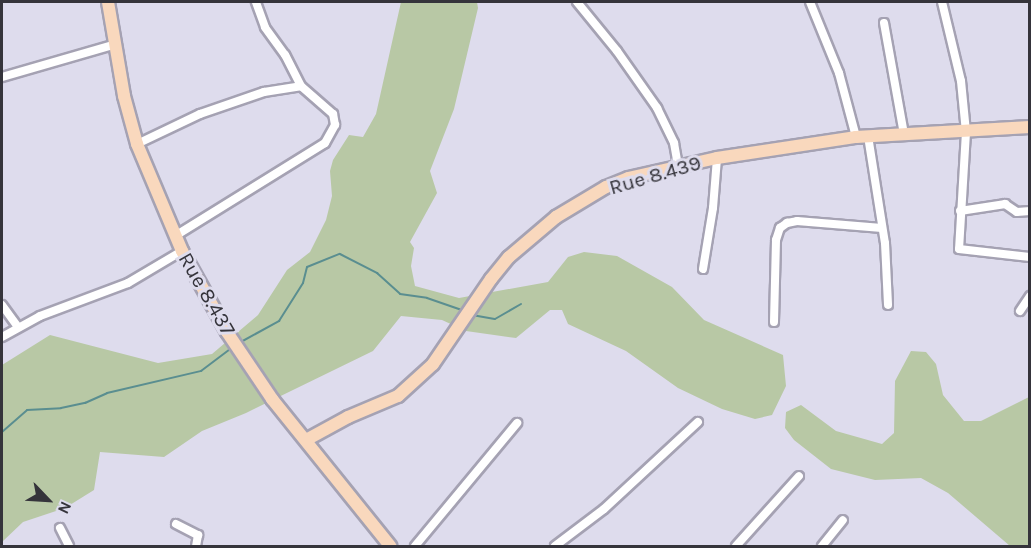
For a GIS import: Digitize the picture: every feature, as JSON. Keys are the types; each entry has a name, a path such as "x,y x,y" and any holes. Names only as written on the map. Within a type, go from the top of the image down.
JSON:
{"street":[{"name":"Rue 8.437","path":"108,2 124,96 137,144 182,251 236,345 272,399 390,546"},
{"path":"175,236 326,142 332,134 336,120 324,104 301,86 285,55 265,27 256,2"},
{"path":"578,2 617,51 657,108 674,143 678,166"},
{"path":"810,2 862,137 882,228 888,305"},
{"path":"942,2 962,81 966,132 959,249 1029,256"},
{"path":"884,23 904,134"},
{"path":"2,77 116,44"},
{"path":"137,144 200,114 264,92 301,86"},
{"name":"Rue 8.439","path":"306,440 348,417 398,396 434,364 491,279 509,258 556,217 606,187 628,178 717,158 862,137 1029,127"},
{"path":"703,269 713,208 717,158"},
{"path":"960,211 1005,204 1017,212 1029,211"},
{"path":"774,322 776,240 780,228 787,223 798,221 882,228"},
{"path":"2,338 40,316 128,282 182,251"},
{"path":"1020,311 1029,296"},
{"path":"2,305 18,327"},
{"path":"555,546 604,509 698,422"},
{"path":"415,546 517,423"},
{"path":"736,546 799,477"},
{"path":"824,546 843,520"},
{"path":"176,524 198,535 196,546"},
{"path":"60,528 69,546"}],"green space":[{"path":"401,2 477,2 478,8 454,109 430,171 437,193 410,242 414,248 411,266 415,286 459,298 548,282 568,257 584,252 617,256 672,287 704,320 783,355 786,386 772,415 755,419 722,409 678,388 626,351 568,324 562,310 550,310 516,338 466,331 442,320 401,316 373,351 246,413 202,431 164,457 100,452 94,490 65,508 23,522 2,542 2,365 50,335 158,363 212,354 258,315 287,270 310,252 326,220 332,196 330,171 333,160 349,135 363,137 376,114"},
{"path":"911,351 926,352 936,364 943,395 964,421 981,421 1029,397 1029,546 1010,546 948,493 921,478 875,480 831,469 794,440 785,428 786,412 801,405 836,431 882,444 894,433 895,381"}],"waterway":[{"path":"239,343 279,321 303,283 307,267 340,254 377,273 400,294 427,298 464,311"},
{"path":"472,315 495,319 521,304"},
{"path":"2,432 27,410 61,408 85,403 107,393 201,371 232,348"}]}
